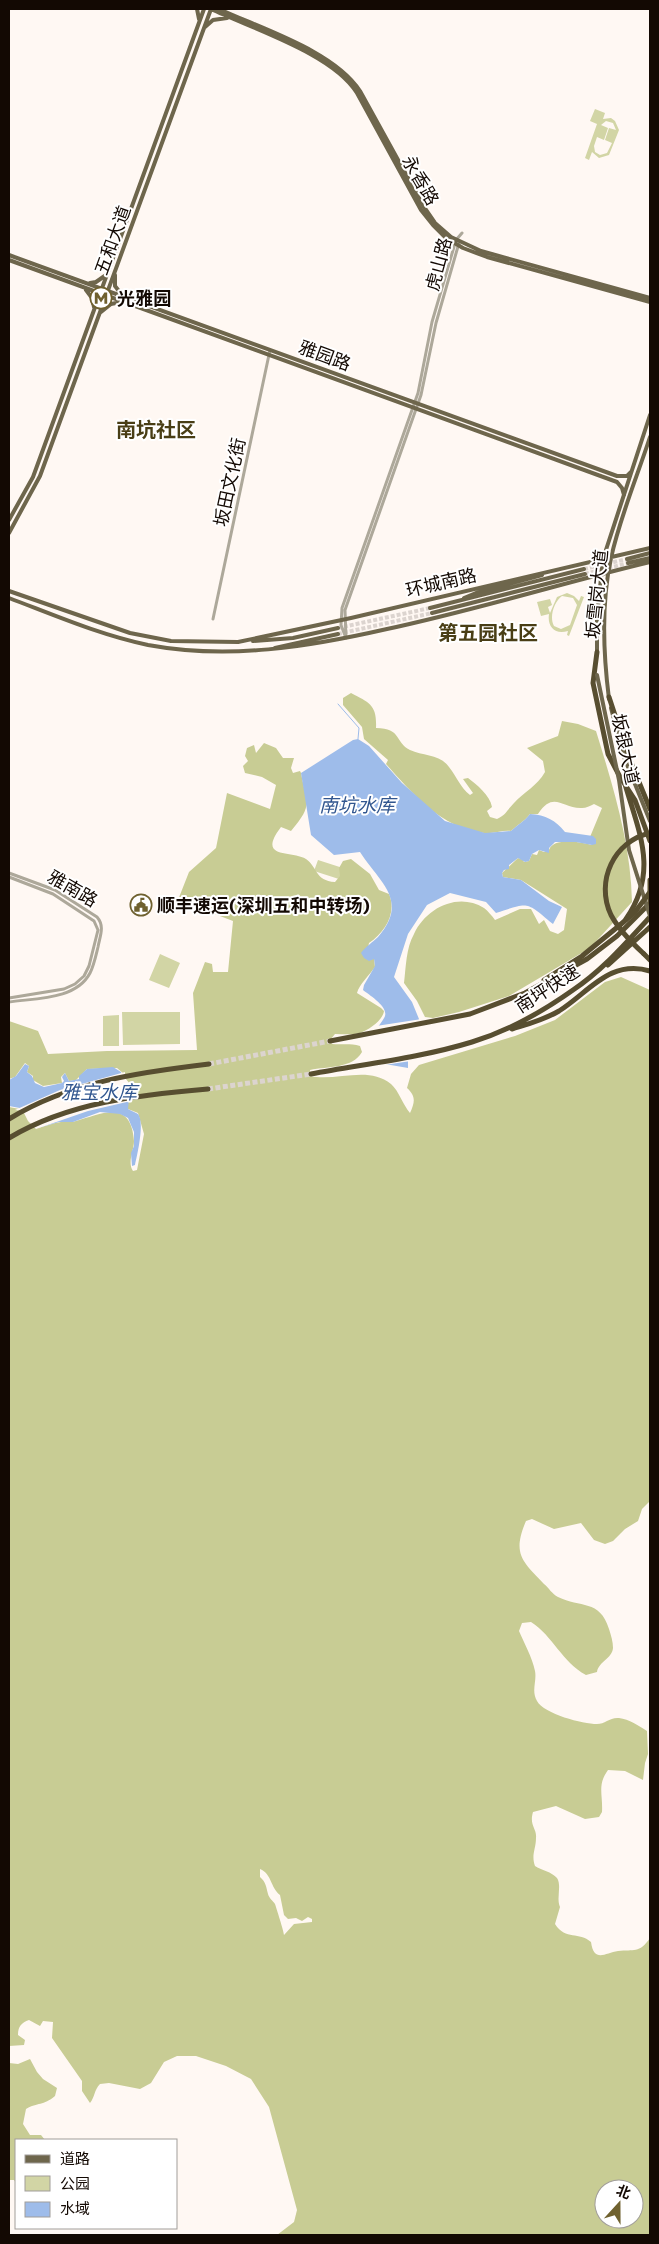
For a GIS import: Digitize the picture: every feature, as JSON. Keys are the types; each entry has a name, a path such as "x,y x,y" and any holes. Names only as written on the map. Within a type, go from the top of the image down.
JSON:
{"highway":[{"path":"597,652 593,683 601,725 612,762 639,809 650,841"},
{"path":"609,696 628,755 650,809"},
{"path":"620,926 635,904 642,887 645,871 645,852 642,834 625,784"},
{"path":"645,796 650,802"},
{"path":"650,832 634,838 618,850 610,866 606,883 607,904 611,915 625,935 650,960"},
{"path":"650,880 650,902"},
{"path":"525,993 582,956 620,926 635,912 650,892"},
{"name":"南坪快速","path":"330,1041 470,1014 525,993 587,959 617,936 650,902"},
{"name":"南坪快速","path":"311,1074 442,1050 494,1034 539,1013 593,975 649,917"},
{"path":"593,975 614,961 650,927"},
{"path":"494,1034 548,1017 567,1006 596,981 614,971 629,968 650,972"},
{"path":"9,1119 76,1089 150,1072 209,1064"},
{"path":"10,1138 47,1120 110,1101 154,1094 208,1089"}],"main road":[{"path":"197,9 200,16 198,23"},
{"name":"五和大道","path":"9,520 33,477 204,9"},
{"name":"五和大道","path":"9,533 40,476 211,9"},
{"name":"永香路","path":"211,9 318,58 344,76 357,93 421,210 438,230 457,243 488,254 650,300"},
{"name":"永香路","path":"219,9 323,57 347,74 360,91 424,208 440,228 457,243"},
{"path":"223,9 228,13"},
{"path":"196,30 202,31 213,20 232,19"},
{"name":"雅园路","path":"9,255 416,406 617,476 624,477 631,472"},
{"name":"雅园路","path":"9,260 142,310 270,353"},
{"path":"85,282 96,282 109,269"},
{"path":"115,270 115,286 120,294 126,298"},
{"path":"82,287 92,298 93,312"},
{"path":"98,316 109,305 122,302"},
{"path":"142,310 144,304"},
{"name":"雅园路","path":"416,406 617,482 622,488 624,495"},
{"name":"坂雪岗大道","path":"597,675 597,618 603,560 650,415"},
{"name":"坂雪岗大道","path":"615,729 603,651 609,572 611,558 650,437"},
{"name":"环城南路","path":"238,642 650,548"},
{"name":"环城南路","path":"650,553 627,561 650,560"},
{"name":"环城南路","path":"9,598 104,633 149,645 196,650 251,651 302,647 450,615 650,560"},
{"path":"453,603 476,593 532,579 555,570"},
{"name":"环城南路","path":"430,608 584,572 432,614"},
{"name":"环城南路","path":"9,589 22,596 130,634 172,641 238,642 279,640 338,628"},
{"path":"469,604 533,593"},
{"path":"20,602 22,596"},
{"name":"环城南路","path":"251,651 338,634"},
{"name":"坂银大道","path":"597,675 619,780 629,850 649,917"},
{"name":"坂银大道","path":"615,729 632,780 650,821"}],"street":[{"name":"虎山路","path":"346,638 342,619 427,372 436,323 457,243"},
{"name":"坂田文化街","path":"213,619 270,353"},
{"name":"雅南路","path":"9,873 55,890 97,917 102,930 92,968 87,979 78,987 67,992 9,1002"},
{"name":"雅南路","path":"9,877 53,894 94,921 98,927 89,966 80,981 64,989 9,998"}],"green space":[{"path":"595,109 605,113 603,119 611,118 615,121 619,130 609,155 599,158 592,152 589,160 585,158 597,124 590,121","holes":["606,121 613,123 616,130 609,128 605,140 612,143 607,153 600,155 595,152 594,146 597,137 604,140 608,128 601,125"]},
{"path":"567,593 579,601 581,596 584,597 569,636 567,635 568,631 559,632 553,629 549,623 549,614 541,616 537,602 550,599 552,605 548,607 550,613 557,597","holes":["562,596 573,598 577,605 570,625 561,629 554,626 552,614 557,602"]},
{"path":"351,693 368,702 374,709 376,728 390,730 410,750 441,760 470,795 473,793 463,779 468,778 475,784 486,794 491,803 492,807 487,811 490,817 497,819 534,785 545,772 543,761 527,748 558,736 562,721 578,724 596,731 615,794 625,837 632,902 590,948 509,996 459,1012 433,1018 425,1017 417,1001 404,983 409,945 419,925 426,917 444,905 464,902 474,903 484,908 495,920 520,909 531,909 539,924 544,920 550,931 558,934 564,930 567,909 521,880 503,877 502,873 518,858 524,862 529,861 532,854 537,855 539,850 544,852 549,850 556,843 568,842 592,845 590,837 602,808 594,804 585,808 575,808 558,802 549,803 538,814 530,814 511,831 484,833 455,825 441,817 417,798 386,764 388,760 364,739 362,727 343,705 343,698"},
{"path":"264,743 276,748 283,758 294,758 291,768 293,773 300,771 305,792 306,804 303,815 291,831 281,827 274,837 272,845 274,849 306,859 320,876 328,881 335,882 340,876 339,868 343,861 351,859 370,874 379,890 389,894 391,901 392,908 388,921 375,939 369,943 366,958 374,959 375,967 362,983 357,993 381,1008 384,1011 383,1014 375,1024 364,1032 335,1034 330,1040 332,1044 360,1046 362,1052 358,1057 339,1066 310,1070 310,1076 362,1075 382,1078 394,1087 410,1113 414,1099 407,1088 411,1074 419,1065 515,1036 555,1020 605,982 621,977 650,990 650,1501 642,1509 638,1521 625,1529 613,1541 605,1544 594,1540 581,1523 554,1529 532,1519 526,1521 522,1532 520,1549 525,1563 552,1593 566,1600 595,1609 605,1619 613,1648 597,1672 586,1675 578,1670 546,1634 531,1622 522,1623 519,1631 534,1666 534,1694 541,1706 555,1714 583,1722 597,1724 619,1718 630,1721 647,1731 648,1754 643,1780 625,1771 608,1770 602,1785 602,1812 599,1817 585,1819 556,1806 533,1812 532,1821 536,1835 535,1866 552,1874 558,1881 560,1907 555,1924 559,1929 591,1942 592,1948 597,1955 639,1949 650,1938 650,2235 277,2235 294,2222 297,2210 269,2107 251,2079 226,2066 196,2056 177,2056 164,2062 151,2083 140,2089 109,2083 100,2084 90,2103 82,2091 82,2081 52,2038 53,2022 43,2021 40,2026 29,2020 26,2021 19,2028 18,2032 18,2035 25,2040 24,2045 9,2046 9,1107 25,1110 38,1128 58,1122 74,1122 105,1113 114,1112 121,1114 127,1119 132,1128 134,1141 131,1168 133,1171 137,1170 144,1134 138,1113 128,1109 128,1085 124,1074 117,1068 87,1069 76,1080 69,1081 65,1073 61,1077 62,1083 43,1086 33,1080 33,1076 27,1072 29,1066 25,1063 15,1077 9,1079 9,1021 38,1031 48,1054 197,1050 193,993 205,962 212,964 213,972 228,972 233,921 178,900 189,872 216,848 227,793 270,809 276,785 262,777 245,773 243,766 248,761 245,756 247,748 254,745 256,753","holes":["260,1869 264,1871 280,1895 284,1915 288,1919 296,1918 302,1921 308,1917 312,1919 312,1922 294,1924 284,1935 275,1904 269,1897 265,1883 260,1877"]},
{"path":"318,860 349,870 342,880 314,871"},
{"path":"160,954 180,963 169,988 149,980"},
{"path":"122,1012 180,1012 180,1044 123,1045"},
{"path":"119,1015 119,1046 103,1046 103,1016"},
{"path":"30,2059 43,2079 57,2088 55,2096 51,2099 26,2109 23,2124 30,2135 41,2135 44,2139 15,2139 15,2182 9,2180 9,2063 18,2064"}],"water":[{"name":"南坑水库","path":"358,739 369,746 402,783 445,821 485,833 511,831 530,814 550,819 565,832 593,836 596,839 596,844 592,845 576,842 555,842 549,848 549,853 539,850 532,854 529,861 525,862 518,858 509,865 509,869 504,870 502,873 503,877 521,880 549,901 562,907 553,924 537,911 527,906 515,907 496,913 486,902 450,893 427,905 408,934 394,977 412,1002 419,1019 408,1048 408,1068 385,1064 382,1039 378,1027 384,1017 384,1008 363,990 375,966 374,959 369,961 361,953 378,937 387,924 391,912 388,892 360,852 334,855 311,835 301,773 353,740"},
{"name":"雅宝水库","path":"25,1064 29,1066 27,1072 32,1076 35,1083 44,1087 62,1083 64,1081 62,1077 65,1073 69,1081 79,1079 79,1076 87,1069 113,1067 121,1072 129,1099 128,1109 138,1114 141,1124 135,1165 132,1166 131,1153 134,1146 134,1132 128,1118 120,1114 100,1112 73,1122 59,1122 38,1128 25,1109 9,1106 9,1080 16,1076"}],"pier":[{"path":"422,1019 421,1037 411,1049 411,1061 384,1065 376,1059 380,1039 376,1026"},
{"path":"125,1072 125,1078 136,1091 136,1096 131,1101 88,1111 36,1129 28,1121 23,1111 15,1110 60,1090"}],"waterway":[{"path":"338,704 359,728 358,739"}],"tunnel":[{"path":"584,569 627,559"},
{"path":"585,574 628,563"},
{"path":"338,628 430,608"},
{"path":"338,634 432,613"},
{"path":"209,1064 330,1041"},
{"path":"208,1089 311,1074"}],"place":[{"name":"光雅园","path":"101,298"},
{"name":"顺丰速运(深圳五和中转场)","path":"141,905"}],"district":[{"name":"南坑社区","path":"156,429"},
{"name":"第五园社区","path":"488,632"}]}
